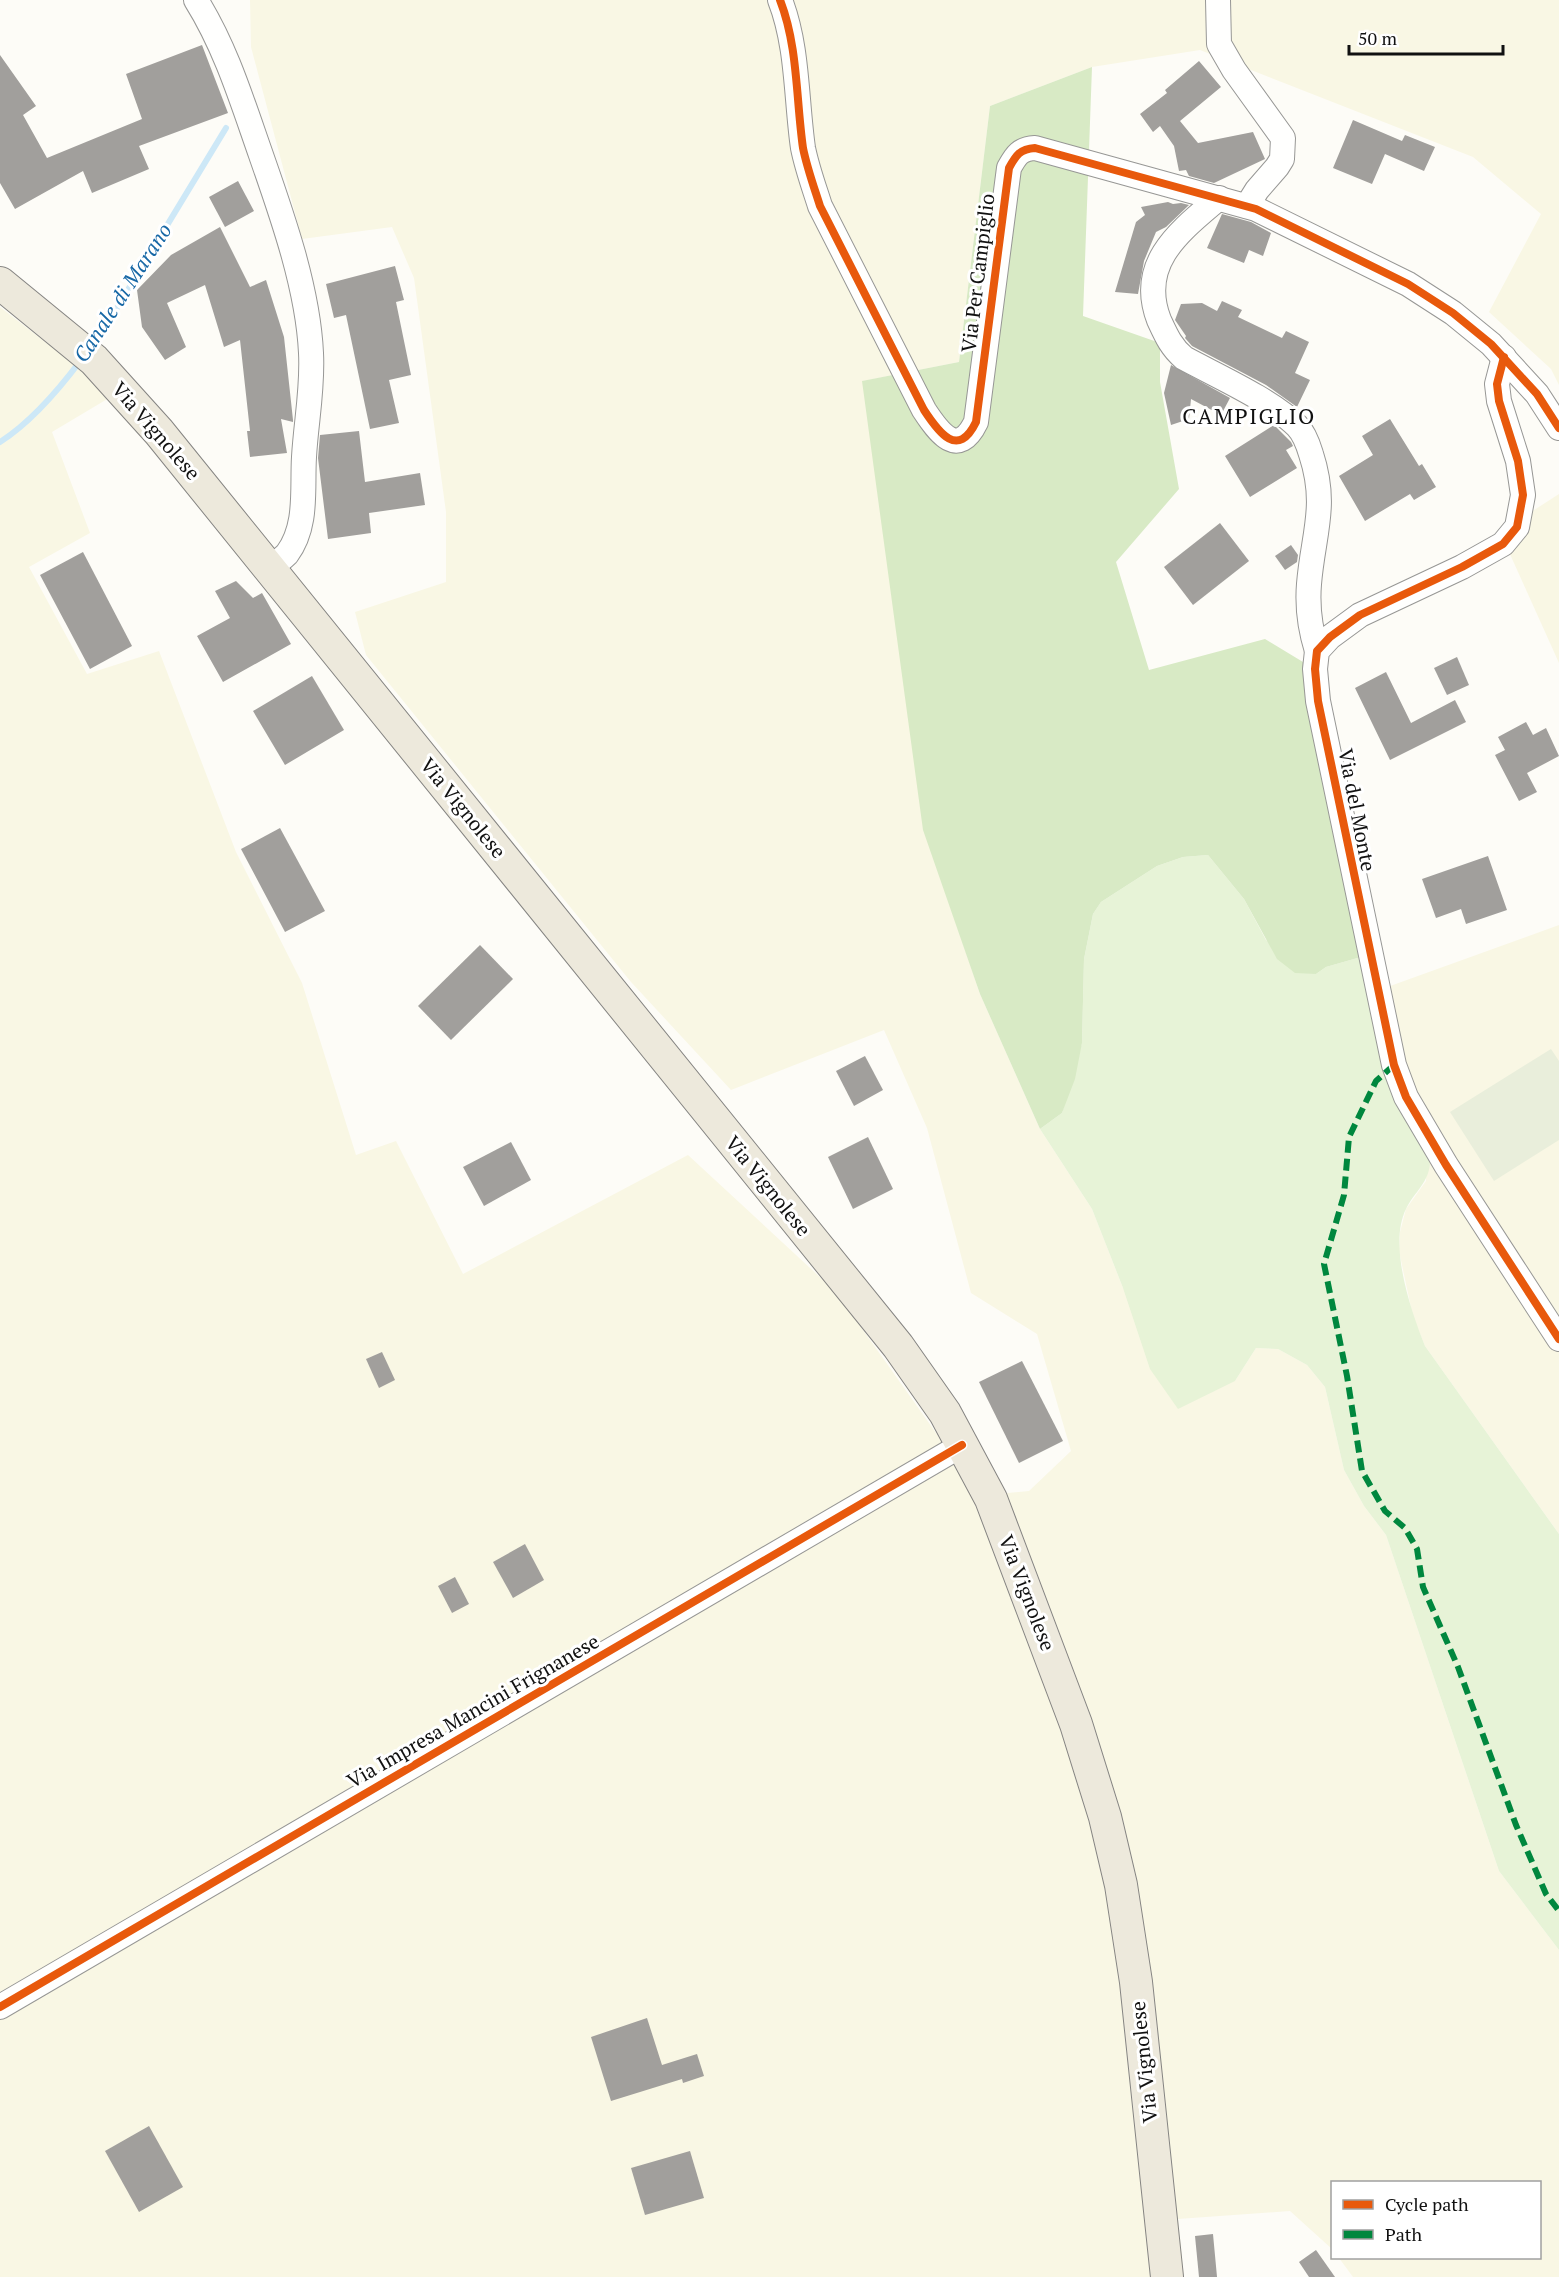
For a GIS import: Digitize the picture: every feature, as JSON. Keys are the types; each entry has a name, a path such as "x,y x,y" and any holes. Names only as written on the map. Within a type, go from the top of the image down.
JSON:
{"main road":[{"name":"Via Vignolese","path":"0,283 83,351 159,432 898,1346 945,1413 991,1499 1076,1725 1105,1817 1121,1885 1136,1982 1167,2277"}],"street":[{"path":"196,0 219,39 287,231 306,316 311,350 312,378 305,434 302,517 298,534 286,555 269,568"},
{"name":"Via Per Campiglio","path":"780,0 789,30 804,150 809,175 820,206 924,410 934,426 954,441 962,440 970,433 975,422 1005,188 1010,168 1016,156 1024,149 1035,148 1256,209 1408,284 1433,298 1491,344 1537,394 1559,428"},
{"path":"1218,0 1219,44 1234,70 1282,138 1282,159 1277,168 1257,189 1247,206"},
{"name":"Via del Monte","path":"1219,198 1183,228 1166,248 1155,276 1153,292 1155,308 1166,336 1179,353 1273,407 1299,427 1306,441 1318,483 1320,508 1308,599 1309,622 1317,651 1315,669 1318,701 1394,1065 1406,1097 1436,1148 1559,1339"},
{"path":"1317,651 1330,637 1360,615 1462,567 1503,544 1517,527 1523,495 1518,461 1499,401 1497,384 1504,357"},
{"name":"Via Impresa Mancini Frignanese","path":"0,2007 962,1445"}],"shaded area":[{"path":"250,0 1559,0 1559,385 1551,369 1489,312 1541,214 1473,157 1200,50 1092,67 990,106 959,362 863,381 960,935 980,994 1040,1129 1092,1209 1123,1288 1235,1381 1256,1348 1278,1349 1307,1365 1325,1387 1344,1470 1364,1506 1386,1535 1499,1871 1559,1950 1559,2277 1353,2277 1340,2259 1541,2259 1541,2181 1331,2181 1331,2248 1290,2211 1178,2219 1184,2277 0,2277 0,307 114,395 52,432 90,533 29,567 87,674 159,651 236,852 302,983 356,1155 396,1141 463,1274 688,1155 836,1292 946,1447 977,1496 1029,1491 1071,1451 1037,1334 971,1293 927,1128 884,1030 731,1090 631,982 366,655 355,612 446,582 446,512 414,278 392,227 302,239 251,47"},
{"path":"1559,494 1559,663 1500,532"},
{"path":"1559,925 1559,1534 1425,1346 1413,1317 1399,1251 1400,1232 1406,1209 1426,1181 1425,1144 1408,1125 1384,1072 1368,994"}],"green space":[{"path":"1092,67 1083,316 1160,343 1160,382 1179,489 1116,562 1149,670 1265,639 1303,662 1361,957 1326,967 1316,974 1295,973 1277,959 1244,899 1208,855 1183,857 1157,866 1101,902 1093,914 1084,959 1082,1043 1075,1079 1062,1113 1040,1129 980,994 923,830 862,381 959,362 990,106"},
{"path":"1208,855 1244,899 1266,940 1316,974 1326,967 1361,957 1374,1027 1387,1078 1407,1123 1430,1155 1425,1181 1406,1209 1399,1241 1400,1259 1414,1315 1425,1346 1559,1534 1559,1950 1499,1871 1386,1535 1364,1506 1344,1470 1325,1387 1307,1365 1278,1349 1256,1348 1235,1381 1178,1409 1150,1369 1123,1288 1092,1209 1040,1129 1062,1113 1082,1043 1084,959 1093,914 1101,902 1157,866 1183,857"},
{"path":"1551,1049 1559,1061 1559,1140 1494,1181 1450,1112"}],"building":[{"path":"202,45 228,113 139,146 149,169 92,193 83,171 15,209 0,183 0,55 36,106 23,115 47,158 142,119 126,74"},
{"path":"1199,61 1221,87 1180,121 1198,143 1253,132 1265,159 1214,183 1189,176 1186,170 1179,171 1174,146 1160,126 1153,132 1140,114 1167,93 1165,90"},
{"path":"1353,120 1402,141 1405,135 1435,147 1424,171 1385,154 1372,184 1333,168"},
{"path":"238,181 254,211 225,227 209,197"},
{"path":"1168,202 1189,205 1166,227 1156,232 1144,261 1138,294 1115,292 1136,222 1145,215 1141,207"},
{"path":"1222,214 1251,222 1271,233 1263,256 1249,250 1244,263 1207,248"},
{"path":"220,227 250,287 266,280 284,337 293,420 293,422 281,419 287,453 250,457 247,431 250,431 240,340 224,347 205,285 167,303 186,347 165,360 142,327 137,290 171,255"},
{"path":"395,266 404,300 396,302 411,375 389,380 399,423 370,429 346,315 334,318 326,284"},
{"path":"1222,301 1242,310 1238,317 1282,338 1286,331 1309,342 1295,373 1310,380 1297,407 1266,385 1192,346 1185,338 1186,336 1175,320 1181,304 1202,303 1217,311"},
{"path":"1171,365 1230,398 1221,415 1191,399 1189,419 1171,425 1164,393"},
{"path":"1390,419 1419,466 1422,464 1436,487 1414,500 1410,494 1365,521 1339,476 1373,455 1362,436"},
{"path":"1274,425 1291,442 1293,446 1286,450 1297,468 1250,497 1225,456"},
{"path":"359,431 365,482 420,473 425,505 369,513 371,533 328,539 318,458 320,435"},
{"path":"1220,523 1249,561 1193,605 1164,567"},
{"path":"1291,545 1298,555 1297,562 1285,570 1275,556"},
{"path":"83,552 132,646 90,669 40,575"},
{"path":"236,581 253,598 262,593 291,644 223,682 197,636 230,618 215,591"},
{"path":"1457,657 1469,685 1447,695 1434,668"},
{"path":"1386,672 1411,723 1455,700 1466,722 1390,760 1355,688"},
{"path":"312,676 344,730 285,765 253,711"},
{"path":"1526,722 1533,735 1546,728 1559,756 1527,773 1537,792 1519,801 1495,755 1505,750 1498,737"},
{"path":"280,828 325,911 285,932 241,849"},
{"path":"1488,856 1507,910 1466,924 1461,909 1436,918 1422,879"},
{"path":"480,945 513,979 451,1040 418,1006"},
{"path":"865,1056 883,1090 854,1106 836,1071"},
{"path":"868,1137 893,1189 853,1209 828,1157"},
{"path":"511,1142 531,1180 484,1206 463,1167"},
{"path":"382,1352 395,1380 379,1388 366,1359"},
{"path":"1022,1361 1063,1441 1019,1463 979,1382"},
{"path":"525,1544 544,1580 513,1598 493,1562"},
{"path":"455,1577 469,1604 452,1613 438,1586"},
{"path":"647,2018 662,2065 697,2054 704,2076 683,2083 682,2079 611,2101 591,2037"},
{"path":"149,2126 183,2187 139,2212 105,2151"},
{"path":"690,2151 704,2198 645,2215 631,2168"},
{"path":"1213,2234 1217,2277 1199,2277 1195,2236"},
{"path":"1316,2250 1335,2277 1309,2277 1299,2262"}],"waterway":[{"name":"Canale di Marano","path":"91,347 103,331 226,128"},
{"name":"Canale di Marano","path":"0,442 44,404 81,360"}],"marked path":[{"path":"1394,1065 1376,1081 1349,1137 1344,1195 1324,1264 1347,1376 1362,1471 1385,1511 1405,1528 1417,1549 1423,1587 1458,1667 1516,1825 1546,1894 1559,1911"}],"cycle path":[{"path":"780,0 793,54 803,148 820,206 924,410 942,434 949,438 956,441 962,439 976,422 1009,168 1019,154 1035,148 1256,209 1408,284 1453,313 1491,344 1537,394 1559,428"},
{"path":"1504,357 1497,384 1499,401 1518,461 1523,495 1517,527 1503,544 1462,567 1360,615 1330,637 1317,651 1315,669 1318,701 1394,1065 1406,1097 1446,1165 1559,1339"},
{"path":"0,2007 962,1445"}],"district":[{"name":"CAMPIGLIO","path":"1249,416"}]}
